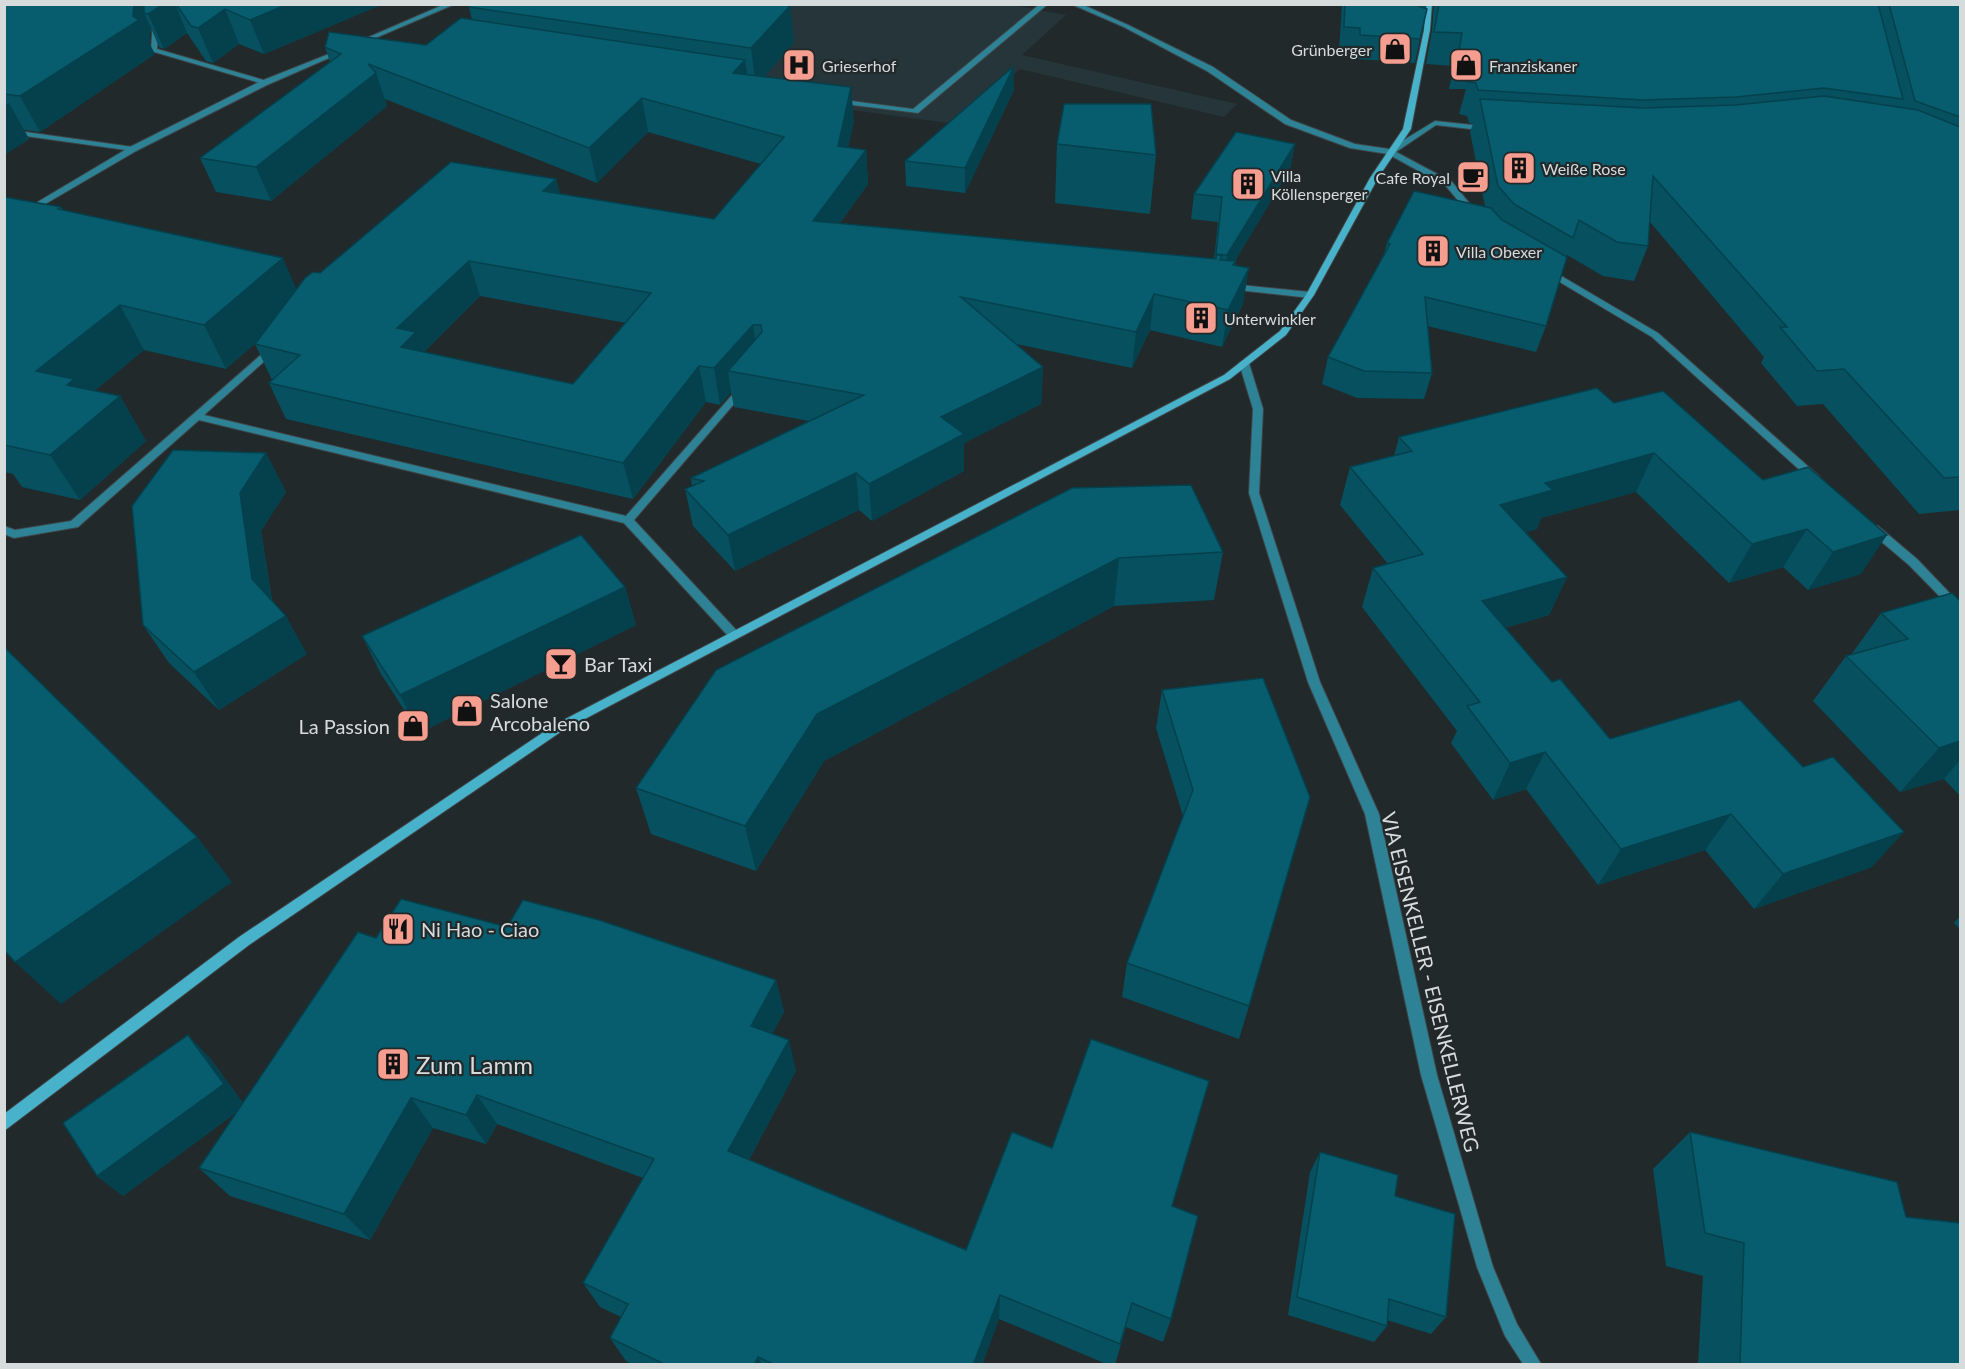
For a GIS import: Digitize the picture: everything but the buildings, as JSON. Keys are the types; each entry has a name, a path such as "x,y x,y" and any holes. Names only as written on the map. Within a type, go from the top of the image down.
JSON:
{"main road":[{"path":"4,1124 244,941 558,728 1171,407 1227,376 1283,333 1310,295 1390,152 1407,129 1427,30 1429,4"}],"street":[{"path":"157,4 153,50 264,83"},
{"path":"4,226 134,149 264,83 452,4"},
{"path":"823,99 915,111 1045,4"},
{"path":"1074,4 1126,26 1210,69 1288,122 1353,146 1390,152 1449,184 1484,225"},
{"path":"1417,27 1427,30"},
{"path":"778,93 806,59"},
{"path":"766,92 789,95"},
{"path":"1390,152 1435,123 1494,129"},
{"path":"4,131 134,149"},
{"path":"1538,265 1655,335 1822,484"},
{"path":"1217,286 1310,295"},
{"path":"4,530 14,534 74,524 282,340"},
{"name":"VIA EISENKELLER - EISENKELLERWEG","path":"1244,363 1258,409 1254,493 1314,682 1372,814 1430,1075 1485,1267 1511,1330 1533,1365"},
{"path":"628,520 748,382"},
{"path":"197,416 628,520 734,635"},
{"path":"1868,523 1913,562 1960,610"}],"shaded area":[{"name":"Grieserhof","path":"498,5 1013,5 1066,15 1022,55 1237,104 1224,117 1020,69 956,124 530,67"}],"place":[{"name":"Grünberger","path":"1395,49"},
{"name":"Grieserhof","path":"799,65"},
{"name":"Franziskaner","path":"1466,65"},
{"name":"Weiße Rose","path":"1519,168"},
{"name":"Cafe Royal","path":"1473,177"},
{"name":"Villa Köllensperger","path":"1248,184"},
{"name":"Villa Obexer","path":"1433,251"},
{"name":"Unterwinkler","path":"1201,318"},
{"name":"Bar Taxi","path":"561,664"},
{"name":"Salone Arcobaleno","path":"467,711"},
{"name":"La Passion","path":"413,726"},
{"name":"Ni Hao - Ciao","path":"398,929"},
{"name":"Zum Lamm","path":"393,1064"}]}
